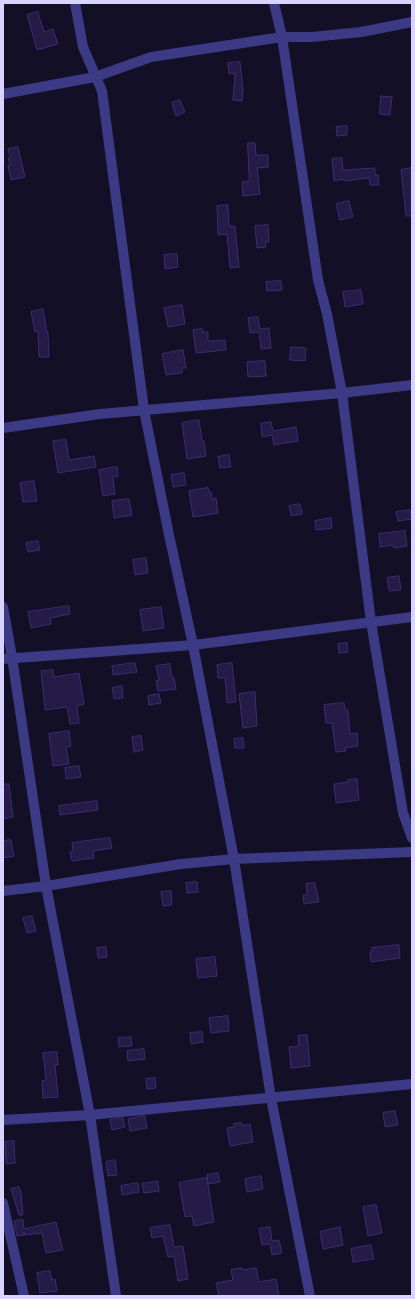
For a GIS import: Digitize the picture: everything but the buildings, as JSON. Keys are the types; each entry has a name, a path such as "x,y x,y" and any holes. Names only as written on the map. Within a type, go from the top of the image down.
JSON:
{"street":[{"path":"75,3 84,47 102,91 144,410 168,535 193,645 234,859 271,1098 310,1296"},
{"path":"274,3 282,37 318,280 327,314 342,393 371,622 403,812 412,838"},
{"path":"3,94 95,77 151,57 282,37 312,37 361,32 412,22"},
{"path":"3,428 100,414 342,393 412,385"},
{"path":"3,607 8,658 46,886 90,1114 116,1296"},
{"path":"8,658 193,645 412,617"},
{"path":"3,891 46,886 180,864 234,859 412,852"},
{"path":"3,1120 90,1114 412,1084"},
{"path":"3,1203 24,1296"}]}
